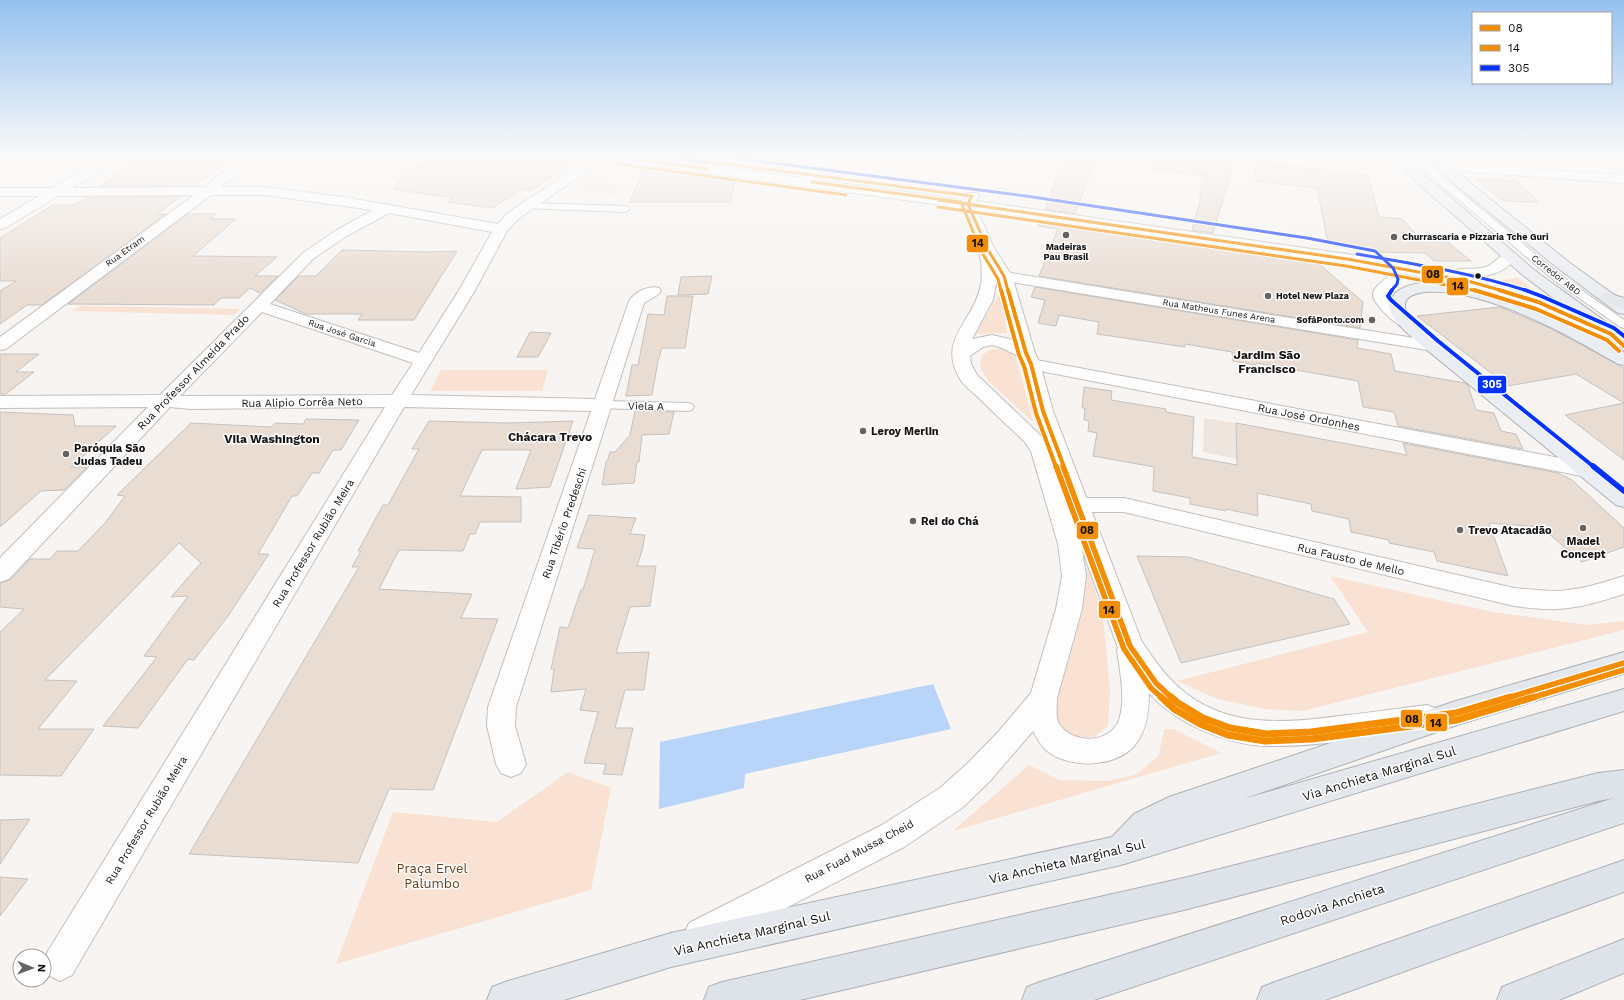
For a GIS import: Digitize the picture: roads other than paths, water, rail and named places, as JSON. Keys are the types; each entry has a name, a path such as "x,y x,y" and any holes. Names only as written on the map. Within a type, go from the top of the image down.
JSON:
{"highway":[{"path":"1608,298 1624,304"},
{"path":"1121,850 1145,824 1169,811 1456,713 1624,663"},
{"name":"Via Anchieta Marginal Sul","path":"505,1000 671,950 1121,850 1624,700"},
{"path":"722,1000 1188,893 1598,787 1624,783"},
{"name":"Rodovia Anchieta","path":"1040,1000 1624,808"},
{"path":"1275,1000 1624,876"},
{"path":"1515,1000 1624,956"}],"main road":[{"path":"1450,204 1529,273 1621,337"},
{"path":"1489,204 1574,274 1624,309"},
{"path":"1624,360 1572,331 1525,310 1483,295 1428,281 1403,294 1397,302 1397,308 1407,323 1624,500"}],"street":[{"path":"0,225 36,204"},
{"name":"Rua Etram","path":"0,345 190,204"},
{"path":"357,204 501,229"},
{"name":"Rua Professor Rubião Meira","path":"60,963 398,401 466,292 501,229 511,218 531,204"},
{"path":"971,204 987,248 1005,277 1044,410 1130,646 1134,680 1132,725 1118,743 1102,750 1086,751 1070,748 1057,742 1048,733 1044,721 1043,698"},
{"path":"999,204 1254,236 1378,262 1464,274 1495,270 1503,265 1510,256"},
{"name":"Rua Professor Almeida Prado","path":"0,573 165,401 308,256 320,247 386,209"},
{"path":"960,355 966,330 985,298 988,287 987,248"},
{"path":"1378,262 1428,281"},
{"path":"1378,262 1390,275 1391,281"},
{"name":"Rua Matheus Funes Arena","path":"1005,277 1434,346"},
{"path":"1407,323 1389,308 1381,298 1381,292 1391,281 1409,277 1428,281 1468,281 1511,293 1538,302 1621,337"},
{"name":"Rua Tibério Predeschi","path":"511,764 501,726 502,707 637,302 653,292"},
{"name":"Rua José Garcia","path":"259,306 424,361"},
{"name":"Rua José Ordonhes","path":"960,355 976,343 994,340 1012,345 1029,359 1587,470"},
{"name":"Rua Fuad Mussa Cheid","path":"671,950 893,836 951,798 1010,740 1043,698 1069,609 1074,576 1070,544 1040,451 1031,437 969,378 963,369 960,355"},
{"name":"Rua Alipio Corrêa Neto","path":"0,402 165,401 190,403 398,401 603,405"},
{"name":"Rua Fausto de Mello","path":"1078,505 1124,505 1514,597 1565,600 1592,595 1624,585"},
{"path":"1130,646 1156,683 1178,704 1203,718 1230,728 1266,734 1311,732 1456,713"}],"lane":[{"name":"Corredor ABD","path":"1470,204 1543,266 1621,337"},
{"path":"527,206 626,209"},
{"name":"Viela A","path":"603,405 688,407"}],"water":[{"path":"933,684 951,729 745,774 744,788 659,809 660,742"}],"place":[{"name":"Madeiras Pau Brasil","path":"1066,235"},
{"name":"Churrascaria e Pizzaria Tche Guri","path":"1394,237"},
{"name":"Hotel New Plaza","path":"1268,296"},
{"name":"SofáPonto.com","path":"1372,320"},
{"name":"Leroy Merlin","path":"863,431"},
{"name":"Paróquia São Judas Tadeu","path":"66,454"},
{"name":"Rei do Chá","path":"913,521"},
{"name":"Madel Concept","path":"1583,528"},
{"name":"Trevo Atacadão","path":"1460,530"}],"district":[{"name":"Jardim São Francisco","path":"1267,362"},
{"name":"Chácara Trevo","path":"550,437"},
{"name":"Vila Washington","path":"272,439"}],"park label":[{"name":"Praça Ervel Palumbo","path":"432,876"}]}
